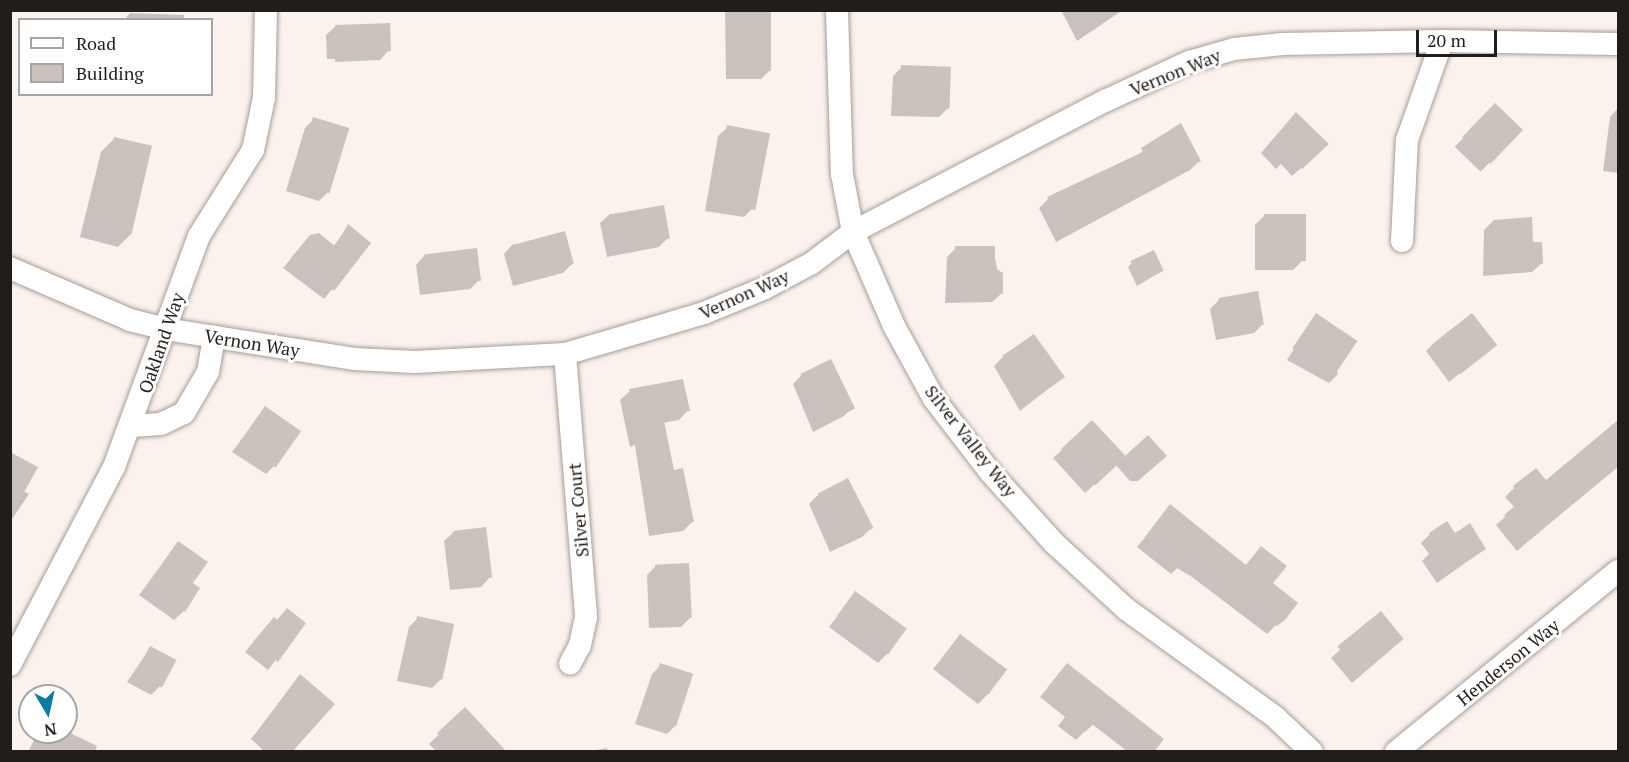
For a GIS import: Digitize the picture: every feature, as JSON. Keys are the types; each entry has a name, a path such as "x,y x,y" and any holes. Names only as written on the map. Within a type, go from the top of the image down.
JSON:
{"street":[{"name":"Oakland Way","path":"10,665 61,573 131,426 199,236 253,150 264,98 266,10"},
{"name":"Silver Valley Way","path":"837,10 842,174 853,232 894,326 934,399 991,473 1054,543 1126,609 1274,716 1312,752"},
{"name":"Vernon Way","path":"10,268 130,320 165,329 354,359 415,362 565,354 704,313 765,288 812,263 853,232 1105,101 1190,62 1234,49 1283,44 1442,41 1618,44"},
{"path":"1402,241 1407,140 1442,41"},
{"path":"131,426 161,424 184,413 208,372 214,337"},
{"name":"Silver Court","path":"565,354 586,617 580,645 570,664"},
{"name":"Henderson Way","path":"1396,752 1618,571"}],"building":[{"path":"734,10 771,10 771,71 734,71"},
{"path":"390,23 391,51 344,54 343,50 336,51 335,25"},
{"path":"901,65 951,67 950,109 900,107"},
{"path":"1495,103 1523,130 1490,164 1462,137"},
{"path":"1296,112 1329,144 1302,169 1291,156 1286,161 1270,143"},
{"path":"313,117 349,128 329,193 293,182"},
{"path":"1181,123 1201,161 1107,208 1108,212 1066,233 1047,197 1143,152 1141,148"},
{"path":"727,125 770,133 755,210 712,202"},
{"path":"114,137 152,146 132,233 94,225"},
{"path":"664,205 670,238 616,248 610,215"},
{"path":"1264,214 1306,214 1306,261 1264,261"},
{"path":"1532,217 1533,242 1542,242 1543,264 1492,267 1493,220"},
{"path":"348,224 371,243 334,291 291,258 310,235 319,233 336,247"},
{"path":"565,231 574,264 523,278 514,245"},
{"path":"955,246 995,246 995,268 1003,273 1003,294 953,294"},
{"path":"477,248 481,281 428,287 424,254"},
{"path":"1154,250 1164,271 1140,282 1130,261"},
{"path":"1258,291 1264,324 1225,331 1219,298"},
{"path":"1316,313 1357,341 1333,377 1292,349"},
{"path":"1472,313 1497,345 1460,374 1435,342"},
{"path":"1034,334 1065,377 1029,403 1002,356"},
{"path":"831,359 855,408 825,423 800,374"},
{"path":"683,379 690,411 663,416 674,470 683,468 694,522 658,527 644,437 639,438 629,389"},
{"path":"265,406 301,431 276,467 240,442"},
{"path":"1092,420 1126,457 1095,485 1061,449"},
{"path":"1618,420 1618,467 1526,543 1504,515 1523,499 1513,486 1536,468 1546,480"},
{"path":"1148,435 1167,456 1148,472 1140,472 1125,456"},
{"path":"10,452 38,467 10,518"},
{"path":"848,478 873,528 843,543 818,493"},
{"path":"1170,504 1246,565 1261,546 1287,566 1273,583 1298,603 1285,620 1277,626 1201,568 1186,559 1181,566 1145,537"},
{"path":"1447,521 1455,533 1470,523 1486,549 1446,575 1430,550 1438,545 1429,533"},
{"path":"486,527 492,578 459,582 453,531"},
{"path":"178,541 208,562 193,583 200,588 185,612 147,585"},
{"path":"689,563 692,618 658,620 655,565"},
{"path":"855,591 907,629 888,655 836,617"},
{"path":"287,608 306,623 278,662 253,642 274,617 277,620"},
{"path":"1381,611 1404,639 1360,674 1337,646"},
{"path":"417,616 454,624 442,680 405,672"},
{"path":"960,634 1007,670 988,695 941,660"},
{"path":"150,646 176,660 162,687 135,673"},
{"path":"660,663 693,674 676,726 643,715"},
{"path":"1067,663 1164,739 1154,752 1148,752 1101,717 1085,732 1065,717 1072,708 1047,688"},
{"path":"300,674 335,704 292,752 284,752 259,729"},
{"path":"465,707 507,752 455,752 437,733"}]}
